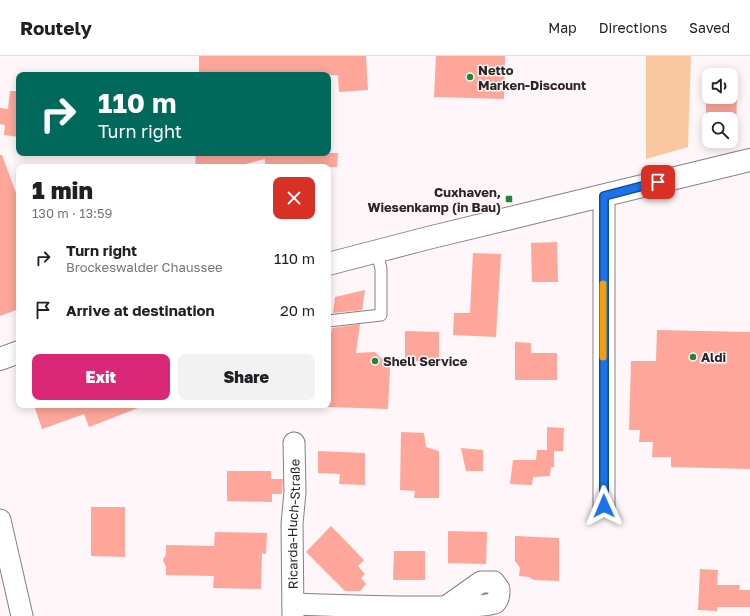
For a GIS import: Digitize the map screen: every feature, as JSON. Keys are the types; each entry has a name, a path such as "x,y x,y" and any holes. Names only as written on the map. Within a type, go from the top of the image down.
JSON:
{"street":[{"path":"331,263 750,160"},
{"path":"604,196 604,506"},
{"path":"0,359 16,353"},
{"name":"Ricarda-Huch-Straße","path":"294,444 295,492 292,524 293,610 447,606"},
{"path":"0,520 22,616"}],"lane":[{"path":"331,321 381,315 381,269 377,251"}],"shaded area":[{"path":"646,56 691,56 688,147 646,159"}],"building":[{"path":"199,56 366,56 368,90 339,92 338,75 331,75 331,72 199,72"},
{"name":"Netto Marken-Discount","path":"436,56 505,56 504,99 434,97"},
{"path":"10,91 16,91 16,137 4,135 5,125 0,124 0,108 8,109"},
{"path":"706,104 737,104 737,112 706,112"},
{"path":"331,153 338,153 337,167 331,167 331,164 265,164 265,159 246,164 195,164 196,156 331,156"},
{"path":"0,155 2,155 16,193 16,310 0,316"},
{"path":"557,242 558,282 532,282 531,243"},
{"path":"473,253 501,254 496,337 453,335 454,313 470,313"},
{"path":"365,290 362,310 333,313 335,297"},
{"path":"360,324 356,353 375,352 390,367 388,409 331,407 332,328"},
{"path":"657,330 750,332 750,469 671,467 671,457 652,457 653,442 639,442 640,430 629,430 631,361 656,361"},
{"path":"405,331 439,332 439,361 405,361"},
{"path":"515,342 531,343 531,353 557,353 557,380 515,380"},
{"path":"35,408 138,408 89,427 84,414 42,429"},
{"path":"547,427 564,428 563,451 554,451 554,467 551,467 550,476 533,477 532,485 510,484 513,460 536,460 537,450 547,450"},
{"path":"401,432 424,433 426,447 439,451 439,498 414,498 415,491 400,490"},
{"path":"461,448 483,450 483,471 466,471"},
{"path":"318,451 365,453 365,485 339,484 340,474 318,473"},
{"path":"227,471 271,471 271,479 283,479 282,494 272,494 272,502 227,501"},
{"path":"91,507 125,507 125,557 91,556"},
{"path":"331,526 364,560 358,566 365,574 361,578 366,584 360,591 345,591 306,552"},
{"path":"448,531 487,532 486,564 448,563"},
{"path":"215,532 267,533 266,554 262,553 261,589 213,588 214,576 166,575 166,567 163,560 166,554 166,545 214,546"},
{"path":"515,536 559,538 559,581 534,580 529,577 519,576 520,568 515,561"},
{"path":"394,551 425,551 425,580 393,580"},
{"path":"700,569 718,570 717,585 740,585 739,590 750,590 750,607 717,607 717,611 698,610"}],"slow traffic":[{"path":"603,284 603,357"}],"place":[{"name":"Netto Marken-Discount","path":"470,77"},
{"name":"Cuxhaven, Wiesenkamp (in Bau)","path":"509,199"},
{"name":"Aldi","path":"693,357"},
{"name":"Shell Service","path":"375,361"}],"route":[{"path":"604,506 604,196 658,182"}]}
